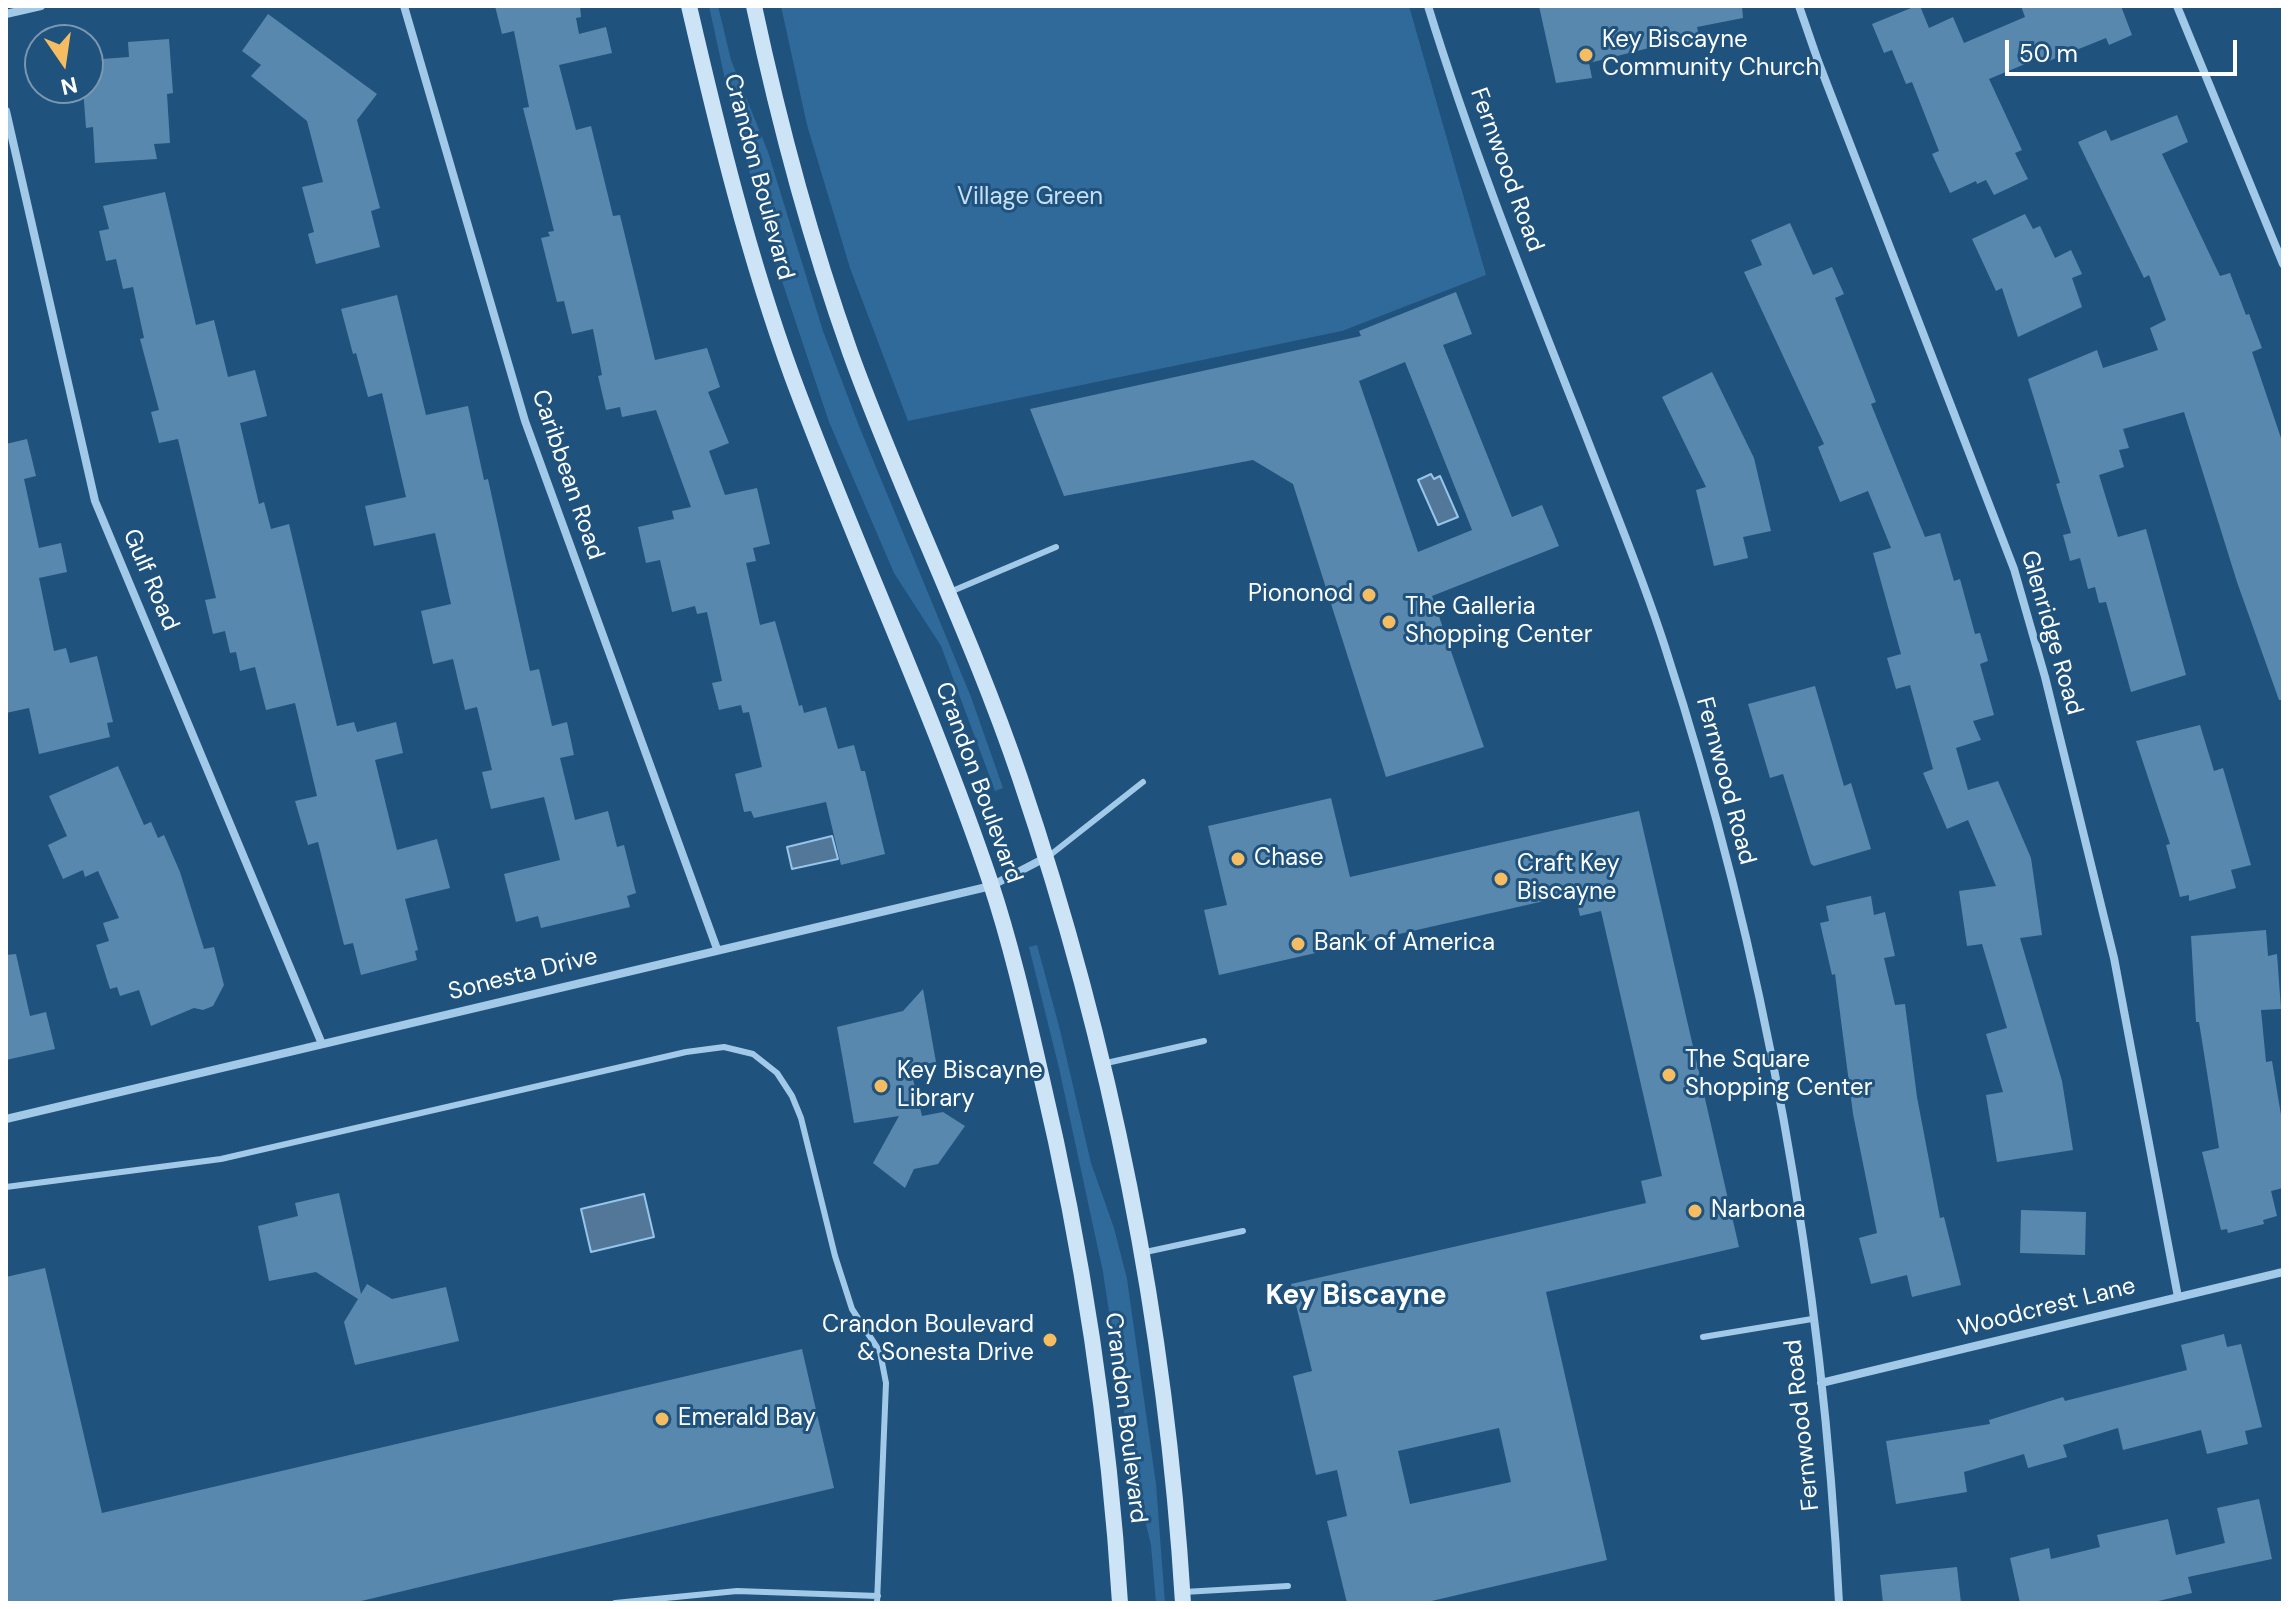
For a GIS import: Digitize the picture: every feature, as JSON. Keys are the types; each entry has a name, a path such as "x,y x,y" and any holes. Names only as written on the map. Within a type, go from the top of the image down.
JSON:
{"main road":[{"name":"Crandon Boulevard","path":"689,6 725,161 791,373 939,737 991,886 1036,1053 1080,1260 1110,1477 1120,1603"},
{"name":"Crandon Boulevard","path":"754,6 779,122 846,339 892,458 950,592 1019,774 1046,858 1102,1064 1141,1253 1163,1391 1182,1597"}],"street":[{"path":"6,14 41,6"},
{"name":"Caribbean Road","path":"404,6 525,421 717,949"},
{"name":"Fernwood Road","path":"1428,6 1458,102 1638,567 1697,750 1759,996 1798,1213 1821,1383 1839,1603"},
{"name":"Glenridge Road","path":"1799,6 2014,569 2045,677 2114,958 2178,1297"},
{"path":"2177,6 2283,264"},
{"name":"Gulf Road","path":"6,111 95,501 322,1044"},
{"name":"Sonesta Drive","path":"6,1119 991,886 1046,858"},
{"name":"Woodcrest Lane","path":"1821,1383 2283,1272"}],"lane":[{"path":"950,592 1056,547"},
{"path":"1046,858 1143,782"},
{"path":"1102,1064 1204,1041"},
{"path":"6,1187 221,1159 686,1052 724,1047 753,1054 777,1073 792,1096 801,1118 835,1256 852,1309 880,1352 886,1383 878,1600 737,1591 615,1603"},
{"path":"1141,1253 1243,1231"},
{"path":"1703,1337 1812,1319"},
{"path":"1182,1597 1288,1586"}],"green space":[{"path":"709,6 718,6 731,60 768,152 823,331 859,426 971,697 1003,788 995,791 941,646 894,573 829,422 766,233 728,93"},
{"name":"Village Green","path":"781,6 1409,6 1486,275 1342,331 908,421 850,268 807,125"},
{"path":"1037,945 1091,1163 1114,1228 1127,1279 1156,1484 1165,1603 1156,1603 1151,1545 1133,1471 1103,1272 1029,947"}],"shaded area":[{"path":"1431,474 1434,479 1440,476 1458,517 1438,525 1418,480"},
{"path":"832,836 838,859 792,869 787,847"},
{"path":"644,1194 654,1237 591,1252 581,1209"}],"building":[{"path":"495,6 580,6 581,17 576,18 579,34 606,27 612,53 559,65 576,130 591,126 613,216 620,215 655,360 707,348 720,387 708,392 729,443 709,451 725,495 757,488 770,544 753,548 756,561 746,563 760,625 775,621 799,706 802,705 804,713 826,707 838,749 854,745 861,771 865,771 885,854 841,865 826,802 754,818 751,811 744,812 735,774 762,767 749,712 743,713 741,705 719,710 712,683 722,681 707,612 697,614 695,606 672,612 660,560 646,563 638,527 674,519 672,511 691,507 656,410 622,417 620,407 606,410 598,376 602,375 593,329 572,334 564,301 557,302 541,238 550,236 548,232 554,231 523,108 529,107 514,31 502,34"},
{"name":"Key Biscayne Community Church","path":"1539,6 1742,6 1743,18 1697,27 1701,45 1649,48 1589,63 1592,78 1556,83"},
{"path":"1920,6 1929,28 1953,17 1964,43 2025,17 2021,6 2121,6 2132,35 2109,45 2106,38 2044,63 2042,57 1989,79 2022,150 2015,153 2028,179 1994,195 1986,180 1977,184 1976,181 1950,193 1932,154 1939,151 1912,82 1906,84 1892,50 1884,53 1872,24"},
{"path":"268,14 377,94 357,120 380,208 371,211 380,247 316,264 308,234 314,232 302,187 323,182 307,121 251,76 261,65 242,51"},
{"path":"169,39 173,93 167,94 170,143 154,144 157,159 95,163 93,127 86,128 84,104 104,104 104,59 129,57 128,42"},
{"path":"2177,115 2188,142 2162,154 2220,276 2230,273 2246,315 2249,314 2262,348 2252,352 2283,444 2283,700 2279,700 2237,582 2184,412 2123,429 2129,448 2119,450 2124,467 2099,475 2118,537 2146,529 2186,675 2131,692 2106,602 2099,603 2095,587 2088,589 2080,558 2070,561 2063,535 2071,533 2056,484 2060,483 2028,379 2097,350 2103,368 2158,350 2150,328 2166,320 2149,275 2144,278 2078,142 2106,130 2111,141"},
{"path":"165,192 196,325 214,320 228,377 255,370 267,416 240,423 259,504 264,502 271,529 289,524 337,726 354,722 357,732 396,722 403,753 375,760 397,850 437,839 450,888 405,899 418,950 415,951 417,960 361,975 353,943 344,945 318,842 308,845 295,801 317,796 295,703 266,710 255,667 240,671 236,652 230,653 225,631 213,634 205,600 216,598 178,439 159,443 151,412 159,410 140,339 144,338 133,287 123,289 116,259 106,261 99,231 109,229 103,206"},
{"path":"2025,214 2033,229 2040,226 2055,258 2071,250 2082,274 2072,278 2082,307 2018,337 2002,288 1996,291 1972,239"},
{"path":"1790,223 1813,275 1832,267 1844,294 1835,298 1876,402 1871,404 1925,537 1940,533 1954,581 1960,579 1975,634 1980,633 1988,661 1980,664 1994,715 1973,721 1981,740 1956,748 1968,790 1998,781 2031,858 2042,935 2020,938 2062,1081 2073,1150 1997,1162 1986,1095 2003,1092 1986,1034 2007,1028 1982,944 1967,946 1959,891 1996,886 1968,820 1947,829 1923,773 1933,769 1910,685 1896,689 1887,658 1901,654 1873,553 1891,548 1868,491 1840,502 1818,447 1824,444 1744,272 1762,265 1751,240"},
{"name":"The Galleria Shopping Center","path":"1456,292 1472,334 1443,345 1512,517 1542,505 1559,546 1432,596 1484,747 1386,777 1293,484 1253,460 1064,496 1030,409 1361,336 1359,331","holes":["1405,362 1472,530 1418,552 1359,381"]},
{"path":"397,295 426,415 468,406 484,480 488,479 530,671 539,669 552,726 567,722 574,755 560,758 575,820 608,811 617,847 624,845 636,893 627,896 630,907 541,928 538,916 516,922 504,874 560,860 544,797 491,809 482,772 492,770 477,707 465,710 453,659 433,664 421,611 451,604 435,533 374,546 365,506 406,497 382,393 368,397 341,309"},
{"path":"1712,372 1754,458 1771,531 1743,537 1748,558 1714,566 1696,490 1706,487 1662,397"},
{"path":"27,439 36,476 24,479 39,548 61,543 67,572 39,578 54,651 66,648 70,663 97,656 113,722 107,723 110,737 39,754 29,708 6,713 6,444"},
{"path":"1815,686 1844,786 1851,783 1871,849 1814,866 1783,774 1770,778 1748,704"},
{"path":"2200,725 2214,771 2223,768 2251,865 2231,870 2236,888 2189,901 2189,895 2180,897 2166,845 2170,844 2136,741"},
{"path":"118,766 144,825 151,822 158,838 164,835 180,872 204,949 214,947 224,985 213,1006 203,1010 194,1008 151,1026 139,990 120,996 117,987 110,989 96,945 109,941 103,923 119,918 98,871 85,877 83,870 63,879 48,845 67,836 49,796"},
{"path":"1331,798 1350,877 1639,811 1739,1247 1546,1292 1607,1560 1423,1603 1347,1603 1327,1521 1347,1516 1337,1470 1316,1475 1293,1376 1312,1371 1291,1284 1646,1203 1641,1181 1662,1176 1601,911 1580,916 1575,894 1219,975 1204,910 1227,905 1208,826","holes":["1499,1428 1511,1482 1410,1504 1398,1451"]},
{"path":"1871,896 1874,915 1885,912 1895,956 1884,958 1895,1005 1905,1004 1917,1097 1940,1218 1944,1217 1961,1285 1912,1297 1907,1275 1871,1284 1859,1238 1877,1233 1853,1114 1835,974 1832,975 1820,923 1829,921 1826,906"},
{"path":"2266,930 2268,956 2277,954 2281,1009 2261,1010 2266,1062 2272,1061 2283,1127 2283,1188 2271,1191 2277,1216 2263,1220 2264,1224 2228,1233 2227,1229 2221,1230 2202,1152 2219,1148 2199,1022 2196,1022 2191,936"},
{"path":"16,954 30,1016 46,1012 55,1049 6,1060 6,955"},
{"name":"Key Biscayne Library","path":"923,989 936,1062 910,1067 922,1116 943,1112 965,1126 938,1164 914,1169 905,1188 873,1163 899,1116 854,1123 837,1027 903,1011"},
{"path":"339,1193 361,1294 367,1284 392,1299 446,1287 459,1341 355,1365 344,1322 358,1299 316,1272 269,1281 258,1226 298,1216 295,1203"},
{"path":"2021,1210 2086,1212 2085,1255 2020,1253"},
{"name":"Emerald Bay","path":"45,1268 102,1513 802,1349 834,1488 353,1603 6,1603 6,1277"},
{"path":"2224,1334 2227,1347 2241,1344 2262,1427 2245,1431 2248,1444 2207,1454 2201,1430 2123,1450 2118,1428 2063,1445 2067,1457 2028,1468 2024,1454 1964,1472 1967,1492 1896,1504 1886,1441 1990,1424 1989,1420 2063,1397 2065,1401 2187,1370 2181,1345"},
{"path":"2259,1499 2272,1559 2188,1577 2192,1593 2150,1603 2020,1603 2010,1558 2049,1548 2051,1559 2100,1547 2097,1535 2168,1519 2176,1555 2225,1543 2217,1508"},
{"path":"1957,1567 1961,1603 1883,1603 1880,1575"}],"place":[{"name":"Key Biscayne Community Church","path":"1586,55"},
{"name":"Piononod","path":"1369,595"},
{"name":"The Galleria Shopping Center","path":"1389,622"},
{"name":"Chase","path":"1238,859"},
{"name":"Craft Key Biscayne","path":"1501,879"},
{"name":"Bank of America","path":"1298,944"},
{"name":"The Square Shopping Center","path":"1669,1075"},
{"name":"Key Biscayne Library","path":"881,1086"},
{"name":"Narbona","path":"1695,1211"},
{"name":"Crandon Boulevard & Sonesta Drive","path":"1050,1340"},
{"name":"Emerald Bay","path":"662,1419"}],"district":[{"name":"Key Biscayne","path":"1356,1297"}]}
